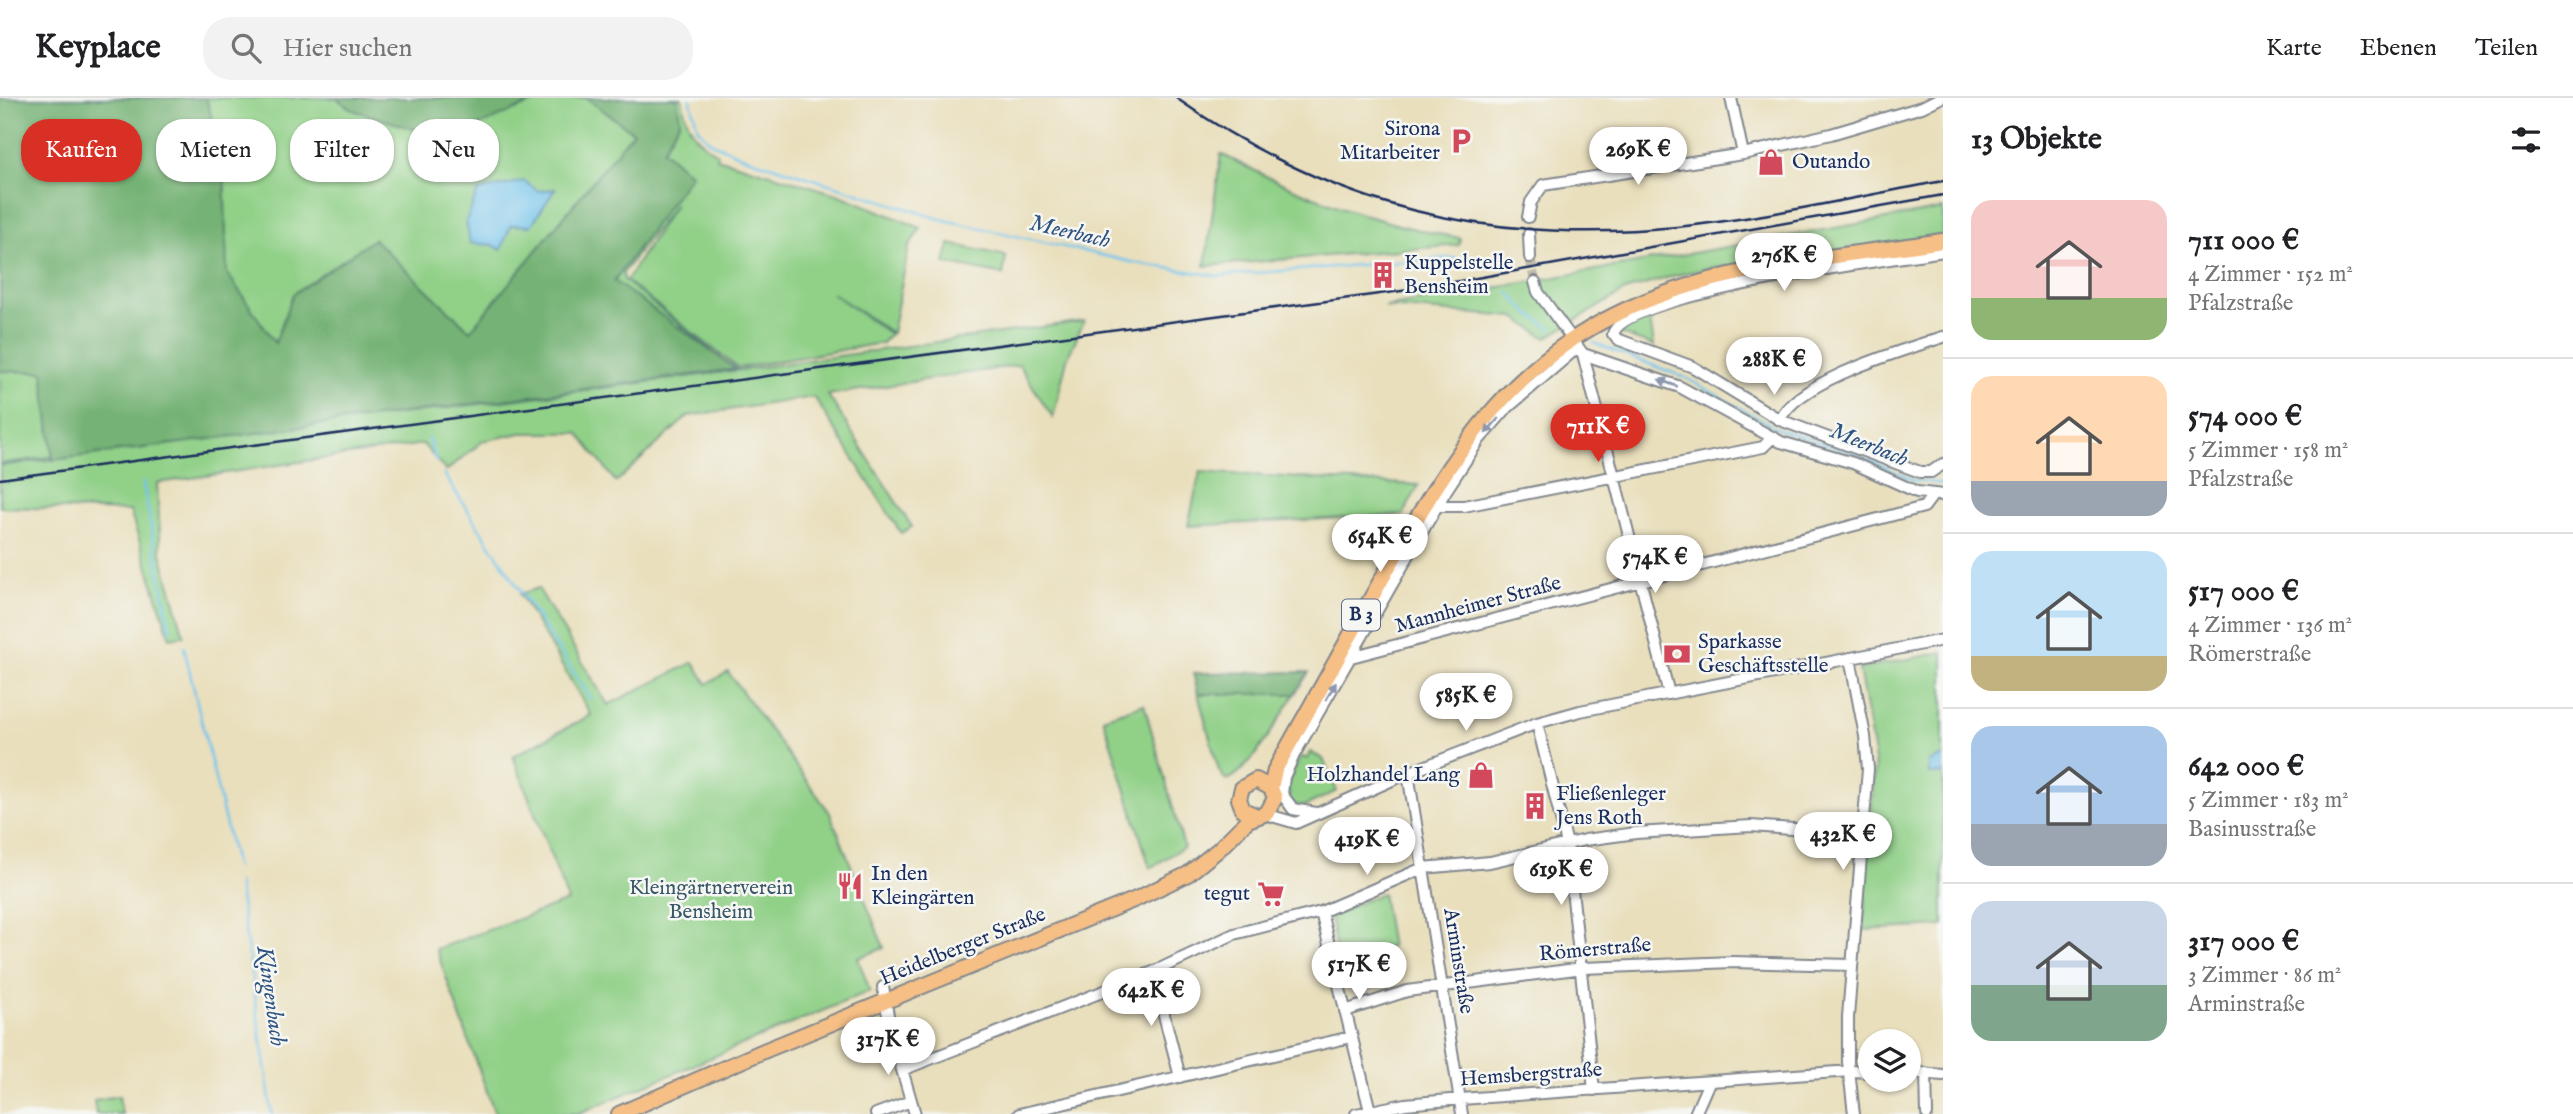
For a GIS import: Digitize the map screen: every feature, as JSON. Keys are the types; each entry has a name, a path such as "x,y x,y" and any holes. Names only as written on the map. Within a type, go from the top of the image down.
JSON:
{"main road":[{"name":"B 3","path":"1270,789 1275,771 1449,464 1512,387 1577,346 1626,310 1668,292 1723,277 1943,241"},
{"name":"Heidelberger Straße","path":"620,1114 884,994 1116,909 1169,883 1200,865 1248,820 1271,809 1270,789 1251,781 1242,788 1239,799 1242,808 1238,817 1213,844 1169,883"},
{"path":"1242,808 1261,815"}],"street":[{"path":"1731,98 1743,154"},
{"path":"1528,217 1531,202 1543,185 1743,154 1831,134 1922,107 1940,98"},
{"path":"1529,234 1530,257"},
{"path":"1943,251 1744,283 1702,293 1637,315 1616,326 1613,334 1617,339 1693,367 1780,420 1874,452 1920,472 1931,472 1943,464"},
{"path":"1535,282 1538,292 1577,346 1615,477 1669,694"},
{"path":"1780,420 1786,408 1815,387 1867,363 1943,337"},
{"path":"1577,346 1680,387 1772,438 1853,463 1917,492 1938,495"},
{"path":"1320,813 1293,809 1285,801 1281,786 1294,755 1437,506 1479,440 1506,409 1577,346"},
{"path":"1437,506 1464,506 1763,447 1772,438"},
{"name":"Mannheimer Straße","path":"1351,657 1924,507 1938,495"},
{"path":"1261,815 1291,822 1305,820 1408,773 1537,723 1943,640"},
{"path":"1850,659 1867,751 1848,1038 1854,1114"},
{"path":"1537,723 1567,844 1583,968 1594,1090"},
{"name":"Arminstraße","path":"1408,773 1462,1114"},
{"path":"1270,789 1284,812 1305,820"},
{"path":"902,1070 1153,972 1234,934 1321,912 1423,868 1490,862 1567,844 1636,832 1751,826 1861,834"},
{"path":"1321,912 1370,1111"},
{"name":"Römerstraße","path":"1345,1012 1407,991 1583,968 1733,961 1853,965"},
{"path":"1153,972 1180,1077"},
{"path":"884,994 915,1114"},
{"path":"1019,1114 1351,1037"},
{"name":"Hemsbergstraße","path":"1356,1114 1405,1104 1461,1099 1858,1071"},
{"path":"1921,1073 1943,1075"},
{"path":"1926,1073 1927,1114"},
{"path":"1695,1114 1709,1082"},
{"path":"876,1114 911,1101"}],"green space":[{"path":"0,98 682,98 692,131 718,154 717,158 840,195 921,228 909,246 892,333 832,293 890,334 882,343 738,368 626,281 675,204 623,273 624,280 722,359 721,364 0,464"},
{"path":"0,98 206,98 212,119 156,119 156,182 225,182 227,273 275,343 293,294 374,239 470,331 633,132 586,98 677,98 680,121 663,150 691,175 614,281 736,369 53,460 43,372 0,371"},
{"path":"336,98 544,98 494,119 408,119 408,127 394,123 394,119 382,119 353,110"},
{"path":"1221,154 1337,206 1397,225 1460,238 1459,245 1205,266"},
{"path":"1943,209 1943,235 1761,263 1714,267 1673,276 1625,291 1546,338 1515,317 1385,307"},
{"path":"950,244 1006,256 1003,275 945,263"},
{"path":"1649,313 1654,346 1618,333"},
{"path":"1084,321 1067,359 1053,418 1019,365 828,395 912,527 901,533 814,397 688,416 616,482 578,433 521,433 483,441 446,471 423,444 157,483 161,553 184,636 170,638 130,511 0,507 0,466 733,371"},
{"path":"1200,472 1419,485 1403,515 1188,526"},
{"name":"Kleingärtnerverein Bensheim","path":"538,588 608,705 694,662 707,684 728,672 830,813 884,948 858,958 870,991 577,1114 495,1114 436,949 568,901 513,756 591,715 520,594"},
{"path":"1943,652 1943,926 1863,930 1875,760 1859,669"},
{"path":"1309,672 1295,694 1198,694 1193,673"},
{"path":"1198,694 1295,694 1254,756 1245,767 1226,780 1219,771"},
{"path":"1144,704 1184,847 1150,868 1103,718"},
{"path":"1310,752 1323,759 1337,791 1305,806 1295,805 1289,799 1288,782 1301,756 1307,759"},
{"path":"1382,893 1391,947 1337,956 1330,916"},
{"path":"119,1096 122,1114 96,1114 94,1100"}],"water":[{"path":"524,181 538,191 555,189 531,226 511,225 501,250 493,245 470,243 466,221 478,191"},
{"path":"1943,756 1943,774 1929,774 1929,762"}],"waterway":[{"name":"Meerbach","path":"690,98 698,129 712,143 744,157 940,219 1136,263 1218,276 1451,258 1486,263"},
{"name":"Meerbach","path":"1509,293 1528,313 1552,329"},
{"name":"Meerbach","path":"1594,343 1684,377 1778,429 1851,452 1913,480 1943,484"},
{"path":"428,438 436,461"},
{"path":"444,474 591,699"},
{"name":"Klingenbach","path":"143,482 170,630"},
{"name":"Klingenbach","path":"184,647 236,868"},
{"name":"Klingenbach","path":"238,883 272,1114"}],"tunnel":[{"path":"1530,257 1535,282"}],"railway":[{"path":"1176,98 1235,136 1294,167 1353,192 1414,210 1476,223 1540,230 1607,231 1710,223 1943,181"},
{"path":"0,479 1409,290 1943,195"}],"place":[{"name":"Sirona Mitarbeiter","path":"1461,141"},
{"name":"Outando","path":"1771,162"},
{"name":"Kuppelstelle Bensheim","path":"1383,275"},
{"name":"Sparkasse Geschäftsstelle","path":"1677,654"},
{"name":"Holzhandel Lang","path":"1481,775"},
{"name":"Fließenleger Jens Roth","path":"1535,806"},
{"name":"In den Kleingärten","path":"850,886"},
{"name":"tegut","path":"1271,894"}]}
